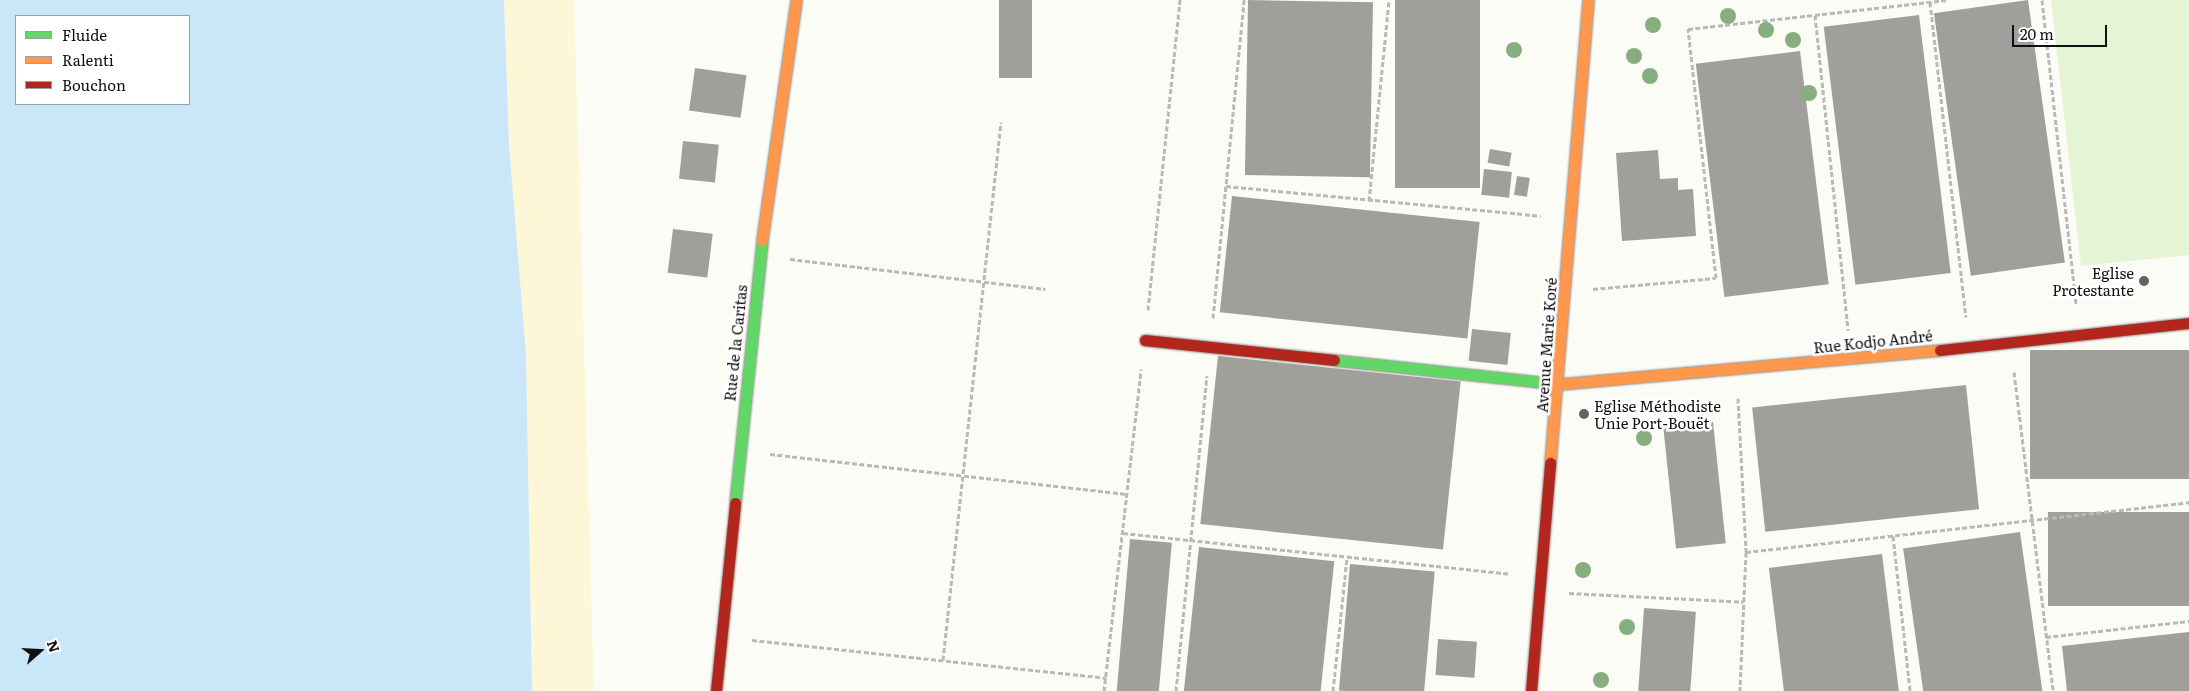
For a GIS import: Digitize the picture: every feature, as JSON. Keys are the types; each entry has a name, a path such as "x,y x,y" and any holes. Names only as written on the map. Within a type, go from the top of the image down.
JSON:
{"street":[{"name":"Rue de la Caritas","path":"716,691 719,636 760,256 796,0"},
{"name":"Avenue Marie Koré","path":"1531,691 1559,384 1569,219 1588,0"},
{"name":"Rue Kodjo André","path":"1145,340 1559,384 1851,359 2189,323"}],"path":[{"path":"1369,202 1389,0"},
{"path":"1903,0 1904,5"},
{"path":"1564,291 1716,278 1688,29 1947,0"},
{"path":"2042,0 2079,334"},
{"path":"1930,2 1970,345"},
{"path":"1815,15 1851,359"},
{"path":"943,660 1000,122"},
{"path":"1226,186 1369,202 1569,219"},
{"path":"760,256 1045,289"},
{"path":"2011,341 2053,691"},
{"path":"1736,368 1746,552 1740,691"},
{"path":"739,450 1127,494"},
{"path":"1746,552 2189,502"},
{"path":"1123,533 1542,578"},
{"path":"1893,536 1910,691"},
{"path":"1333,691 1347,557"},
{"path":"1540,592 1744,602"},
{"path":"2046,637 2189,621"},
{"path":"719,636 1106,678"}],"green space":[{"path":"2051,0 2189,0 2189,255 2081,266"}],"sand":[{"path":"504,0 574,0 594,691 532,691 526,355 509,145"}],"water":[{"path":"0,0 504,0 509,145 526,355 532,691 0,691"}],"building":[{"path":"999,0 1032,0 1032,78 999,78"},
{"path":"1248,0 1373,2 1370,177 1245,175"},
{"path":"1395,0 1480,0 1480,188 1395,188"},
{"path":"2028,0 2065,262 1971,276 1934,13"},
{"path":"1919,15 1951,273 1855,285 1824,27"},
{"path":"1800,51 1829,284 1724,297 1696,64"},
{"path":"695,68 746,75 741,118 689,111"},
{"path":"683,141 719,145 715,183 679,179"},
{"path":"1490,149 1512,153 1509,167 1488,163"},
{"path":"1658,150 1660,179 1678,178 1678,190 1693,189 1696,236 1622,241 1616,153"},
{"path":"1484,169 1512,172 1509,198 1481,195"},
{"path":"1517,176 1530,178 1527,197 1514,195"},
{"path":"1232,196 1480,222 1467,338 1220,312"},
{"path":"673,229 713,234 707,278 668,273"},
{"path":"1472,329 1511,333 1507,365 1469,361"},
{"path":"2030,350 2189,350 2189,479 2030,479"},
{"path":"1218,356 1461,382 1443,550 1200,524"},
{"path":"1966,385 1979,509 1765,532 1752,407"},
{"path":"1713,422 1726,543 1676,549 1663,427"},
{"path":"2048,512 2189,512 2189,606 2048,606"},
{"path":"2020,532 2042,691 1923,691 1903,548"},
{"path":"1130,539 1172,543 1159,691 1117,691"},
{"path":"1199,547 1334,561 1321,691 1184,691"},
{"path":"1882,554 1899,691 1784,691 1769,568"},
{"path":"1350,564 1435,571 1424,691 1339,691"},
{"path":"1644,608 1696,612 1690,691 1638,691"},
{"path":"2189,632 2189,691 2067,691 2062,646"},
{"path":"1438,639 1477,642 1474,678 1435,675"}],"traffic: fast":[{"path":"735,503 762,240"},
{"path":"1334,360 1560,384"}],"traffic: slow":[{"path":"762,240 796,0"},
{"path":"1550,463 1588,0"},
{"path":"1560,384 1940,350"}],"traffic: jam":[{"path":"1940,350 2189,323"},
{"path":"1145,340 1334,360"},
{"path":"1531,691 1550,463"},
{"path":"716,691 735,503"}],"place":[{"name":"Eglise Protestante","path":"2144,281"},
{"name":"Eglise Méthodiste Unie Port-Bouët","path":"1584,414"}]}
